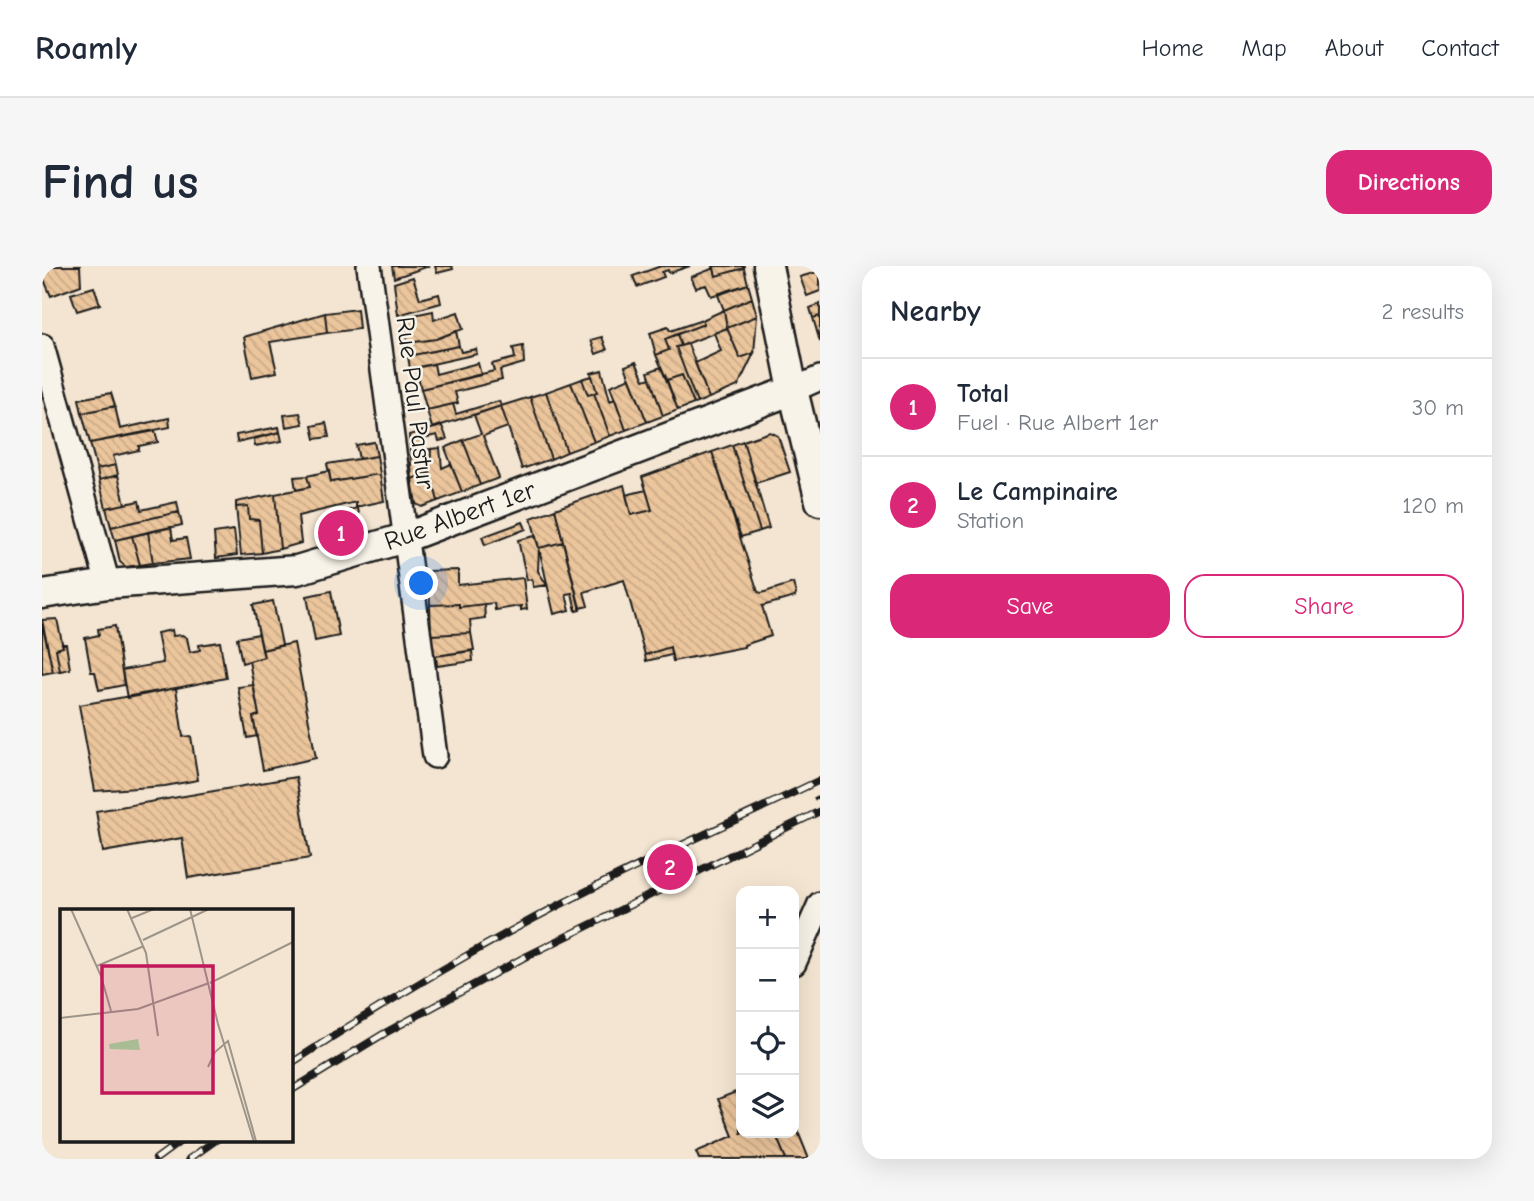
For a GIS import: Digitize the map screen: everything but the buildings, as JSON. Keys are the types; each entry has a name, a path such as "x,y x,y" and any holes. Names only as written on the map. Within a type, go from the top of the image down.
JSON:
{"main road":[{"path":"768,266 793,390 820,501"},
{"name":"Rue Albert 1er","path":"42,594 108,584 297,570 404,538 793,390"}],"street":[{"name":"Rue Paul Pastur","path":"369,266 435,755"},
{"path":"42,346 108,584"},
{"name":"Rue Albert 1er","path":"793,390 820,378"},
{"path":"799,952 820,904"}],"path":[{"path":"814,799 820,796"}],"railway":[{"path":"292,1063 426,979 547,911 820,780"},
{"path":"292,1090 385,1033 523,958 820,811"},
{"path":"156,1159 179,1142"},
{"path":"189,1159 213,1142"}],"place":[{"name":"Total","path":"341,533"},
{"name":"Le Campinaire","path":"670,867"}]}
